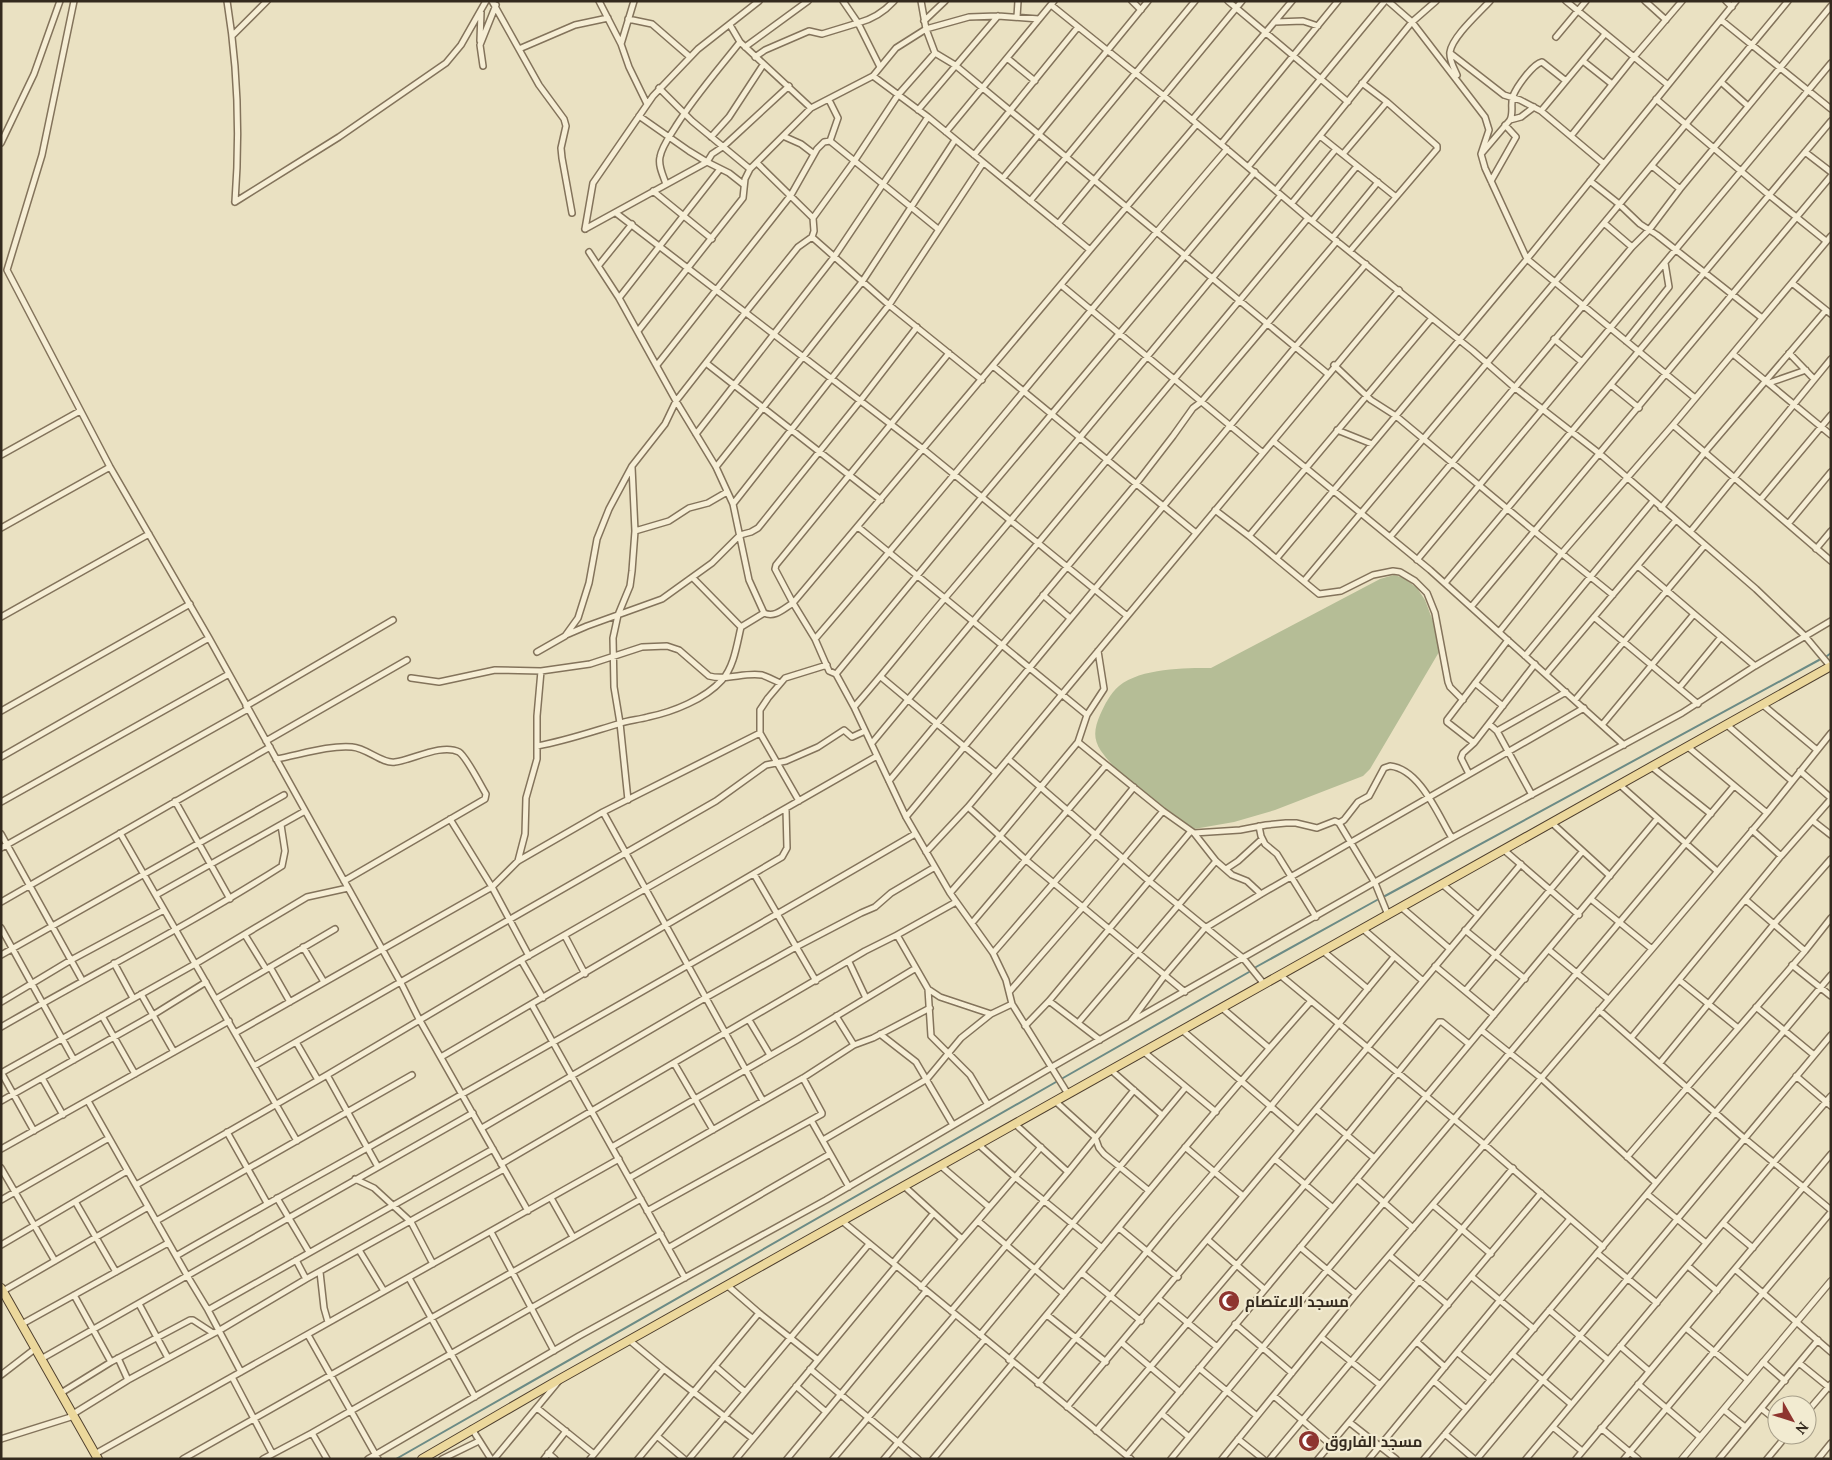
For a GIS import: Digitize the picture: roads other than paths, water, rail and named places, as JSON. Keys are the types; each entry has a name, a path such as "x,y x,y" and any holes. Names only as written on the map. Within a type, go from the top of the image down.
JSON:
{"main road":[{"path":"422,1459 629,1340 1830,666"},
{"path":"2,1289 96,1456"}],"street":[{"path":"1,143 34,74 60,1"},
{"path":"74,1 42,155 7,270 110,467 190,604 383,950 419,1019 528,1211"},
{"path":"227,1 236,86 238,144 236,202 303,161 432,74 454,56 486,1"},
{"path":"232,35 267,1"},
{"path":"482,1 480,45 483,66"},
{"path":"599,1 648,104"},
{"path":"621,44 634,1"},
{"path":"759,1 708,40 660,88 593,183 585,229 707,162 712,154 724,146 788,86"},
{"path":"745,47 808,1"},
{"path":"843,1 858,23 880,67"},
{"path":"755,57 766,50 809,31 822,34 866,21 882,12 894,1"},
{"path":"921,1 926,29 935,54 955,65 1184,256 1269,323 1328,374"},
{"path":"924,21 945,1"},
{"path":"1017,17 1018,1"},
{"path":"1132,1 1141,10"},
{"path":"1003,178 1148,1"},
{"path":"1030,201 1136,75 1195,1"},
{"path":"1228,1 1348,102"},
{"path":"1058,224 1242,1"},
{"path":"1192,120 1292,1"},
{"path":"1221,144 1338,1"},
{"path":"1248,167 1386,1 1412,22 1459,80 1488,121 1488,136 1481,154 1491,181 1527,258 1695,398"},
{"path":"1276,190 1412,22 1436,1"},
{"path":"1459,80 1450,53 1457,38 1490,1"},
{"path":"1566,1 1668,85"},
{"path":"1556,37 1586,1"},
{"path":"1645,1 1666,20"},
{"path":"1571,136 1634,57 1682,1"},
{"path":"1726,1 1732,6"},
{"path":"1277,558 1527,258 1736,1"},
{"path":"1304,581 1362,514 1788,1"},
{"path":"480,45 495,3"},
{"path":"495,3 539,85 564,119 566,126 561,148 572,213"},
{"path":"946,132 1052,3 1108,52 1164,96 1514,387 1600,454 1660,508 1756,589 1805,636 1830,666"},
{"path":"1390,536 1582,305 1632,246 1649,230 1713,148 1831,6"},
{"path":"918,110 998,16"},
{"path":"638,331 743,198 744,184 750,169 811,108 873,76 896,48 926,29 969,17 998,16 1039,19"},
{"path":"519,49 570,27 608,18"},
{"path":"628,19 652,24 690,57"},
{"path":"1721,20 1831,110"},
{"path":"1275,22 1303,21 1318,26"},
{"path":"730,25 740,42 811,108"},
{"path":"974,155 1078,27"},
{"path":"1541,111 1606,34"},
{"path":"666,184 659,159 669,137 684,114 740,42"},
{"path":"1450,53 1504,94 1541,111 1604,164"},
{"path":"813,218 855,160 898,95 935,54"},
{"path":"1007,58 1035,81"},
{"path":"1583,61 1612,84"},
{"path":"1481,154 1510,120 1512,97 1520,83 1540,62 1566,81"},
{"path":"1417,560 1831,63"},
{"path":"711,137 729,117 763,65"},
{"path":"873,76 928,117 1090,250"},
{"path":"1721,82 1748,106"},
{"path":"1350,251 1437,149 1437,146 1387,102 1362,83"},
{"path":"660,88 684,114 750,169"},
{"path":"1656,99 1826,241"},
{"path":"658,365 791,195 820,145 830,141 838,118 829,100"},
{"path":"1343,154 1387,102"},
{"path":"1510,120 1521,118 1534,107"},
{"path":"639,116 707,162 729,173 744,184"},
{"path":"696,434 834,257 928,117"},
{"path":"1445,583 1831,121"},
{"path":"589,252 619,298 658,365 676,401 716,467 733,504 749,580 764,613 772,616 793,604 1126,206 1197,124"},
{"path":"1491,181 1516,137 1505,125"},
{"path":"783,136 801,144 814,154"},
{"path":"1320,136 1396,197"},
{"path":"716,467 862,282 955,140"},
{"path":"830,141 884,183 938,229"},
{"path":"815,639 1227,149"},
{"path":"1292,204 1336,149"},
{"path":"1472,607 1639,408 1831,174 1805,152"},
{"path":"565,636 575,624 581,612 589,583 597,539 602,525 632,466 665,424 676,401 744,313 798,246 812,237 814,231 813,218 757,163"},
{"path":"733,504 889,304 983,163"},
{"path":"872,743 1107,460 1357,166"},
{"path":"1652,166 1680,189"},
{"path":"619,298 720,170"},
{"path":"836,674 1255,172"},
{"path":"1590,181 1640,224 1762,318"},
{"path":"889,781 1136,484 1174,436 1193,408 1201,402 1269,323 1378,182"},
{"path":"653,191 712,239"},
{"path":"854,707 1148,357 1281,194"},
{"path":"616,212 744,313 923,449 1126,616"},
{"path":"1604,223 1632,246"},
{"path":"598,265 632,224"},
{"path":"1499,632 1562,553 1733,354 1831,236"},
{"path":"812,237 862,282 982,380"},
{"path":"1626,341 1669,287 1665,263"},
{"path":"906,817 1366,264"},
{"path":"1660,508 1705,452 1767,382 1789,353 1828,312 1792,283"},
{"path":"1061,285 1263,453"},
{"path":"926,852 968,807 1398,290"},
{"path":"1249,536 1366,394 1432,318"},
{"path":"537,652 565,636 662,599 718,558 740,535 758,528 917,327"},
{"path":"1554,339 1582,362"},
{"path":"949,353 774,567 793,604 815,639 829,671 836,674 854,707 915,834 950,893 993,953 1010,991 1012,1004 1068,1094"},
{"path":"1789,353 1814,379"},
{"path":"1733,354 1831,436"},
{"path":"1690,532 1831,359"},
{"path":"706,363 881,500"},
{"path":"1334,365 1371,400 1396,416 1613,595"},
{"path":"993,366 1162,507 1196,533"},
{"path":"1767,382 1806,370"},
{"path":"1610,385 1639,408"},
{"path":"1,454 80,411"},
{"path":"1760,500 1831,415"},
{"path":"1673,424 1831,561"},
{"path":"1337,430 1372,444"},
{"path":"1273,441 1445,583 1624,745"},
{"path":"628,800 620,723 614,687 613,638 618,615 630,586 632,571 635,531 632,466"},
{"path":"1,528 110,467"},
{"path":"1788,524 1831,472"},
{"path":"635,531 660,525 689,508 708,503 727,492"},
{"path":"1526,656 1653,501"},
{"path":"1215,510 1277,558 1319,594 1341,591 1373,575 1393,571 1400,572 1416,581 1427,593 1435,613 1448,682 1450,687 1463,700"},
{"path":"1546,674 1676,520"},
{"path":"858,527 1087,715"},
{"path":"1816,549 1831,531"},
{"path":"1,618 149,534"},
{"path":"1575,700 1705,545"},
{"path":"1638,566 1755,666"},
{"path":"693,578 741,627"},
{"path":"1042,595 1070,618"},
{"path":"1,711 190,604"},
{"path":"538,746 564,741 620,723 650,717 701,698 724,678 734,654 741,627 764,613"},
{"path":"1602,725 1653,666 1694,614"},
{"path":"1594,617 1698,704"},
{"path":"1,848 247,708 394,620"},
{"path":"368,1459 376,1457 554,1351 849,1187 1052,1067 1452,838 1698,704 1755,666 1831,621"},
{"path":"1679,688 1721,637"},
{"path":"1,757 209,638"},
{"path":"1474,742 1447,721 1508,640"},
{"path":"411,678 439,682 495,670 541,671 590,664 649,646 673,647 709,676 724,678 762,675 780,683"},
{"path":"950,893 1078,742 1087,715 1104,690 1098,651"},
{"path":"266,741 406,660"},
{"path":"1469,774 1461,755 1489,724 1535,664"},
{"path":"799,801 760,733 760,710 780,683 790,675 827,665"},
{"path":"518,861 525,834 526,798 537,759 536,716 541,671"},
{"path":"1,802 229,674"},
{"path":"881,677 996,773"},
{"path":"1475,684 1503,706"},
{"path":"1497,731 1566,692"},
{"path":"1763,704 1817,750"},
{"path":"1130,1023 1165,975 1205,928 1350,842 1584,708"},
{"path":"1489,724 1497,731 1532,795"},
{"path":"1727,725 1792,781"},
{"path":"254,1066 627,854 716,801 766,764 786,761 818,747 844,730 852,737 866,731"},
{"path":"235,1033 492,887 518,861 603,812 760,733"},
{"path":"1222,1459 1356,1294 1767,813 1831,733"},
{"path":"1078,742 1162,811 1193,832 1216,861 1238,878 1247,881 1261,894"},
{"path":"1688,746 1767,813"},
{"path":"1,902 270,747"},
{"path":"276,759 336,748 352,747 367,750 388,762 395,762 438,751 458,752 487,797 344,881"},
{"path":"136,1185 327,1075 520,960 877,756"},
{"path":"1008,759 1178,906 1243,958 1264,984"},
{"path":"972,923 1106,765"},
{"path":"1339,823 1344,820 1358,802 1369,796 1384,768 1394,766 1407,772 1416,780 1452,838"},
{"path":"1652,767 1711,814"},
{"path":"1631,1038 1831,798 1800,771"},
{"path":"1620,785 1717,871"},
{"path":"1171,1459 1734,786"},
{"path":"993,953 1134,787"},
{"path":"1,955 284,795"},
{"path":"175,801 230,899"},
{"path":"968,807 1026,860 1185,992"},
{"path":"441,1057 782,858 786,853 786,809"},
{"path":"156,895 305,811"},
{"path":"1010,991 1083,907 1162,811"},
{"path":"603,812 763,1101"},
{"path":"450,819 492,887 529,956"},
{"path":"842,1221 1011,1362 1129,1457 1235,1324 1592,900 1657,819"},
{"path":"1813,820 1831,835"},
{"path":"1025,1026 1049,1001 1149,881 1193,832 1240,830 1259,826 1296,823 1317,828 1335,821 1339,823 1374,883 1388,915"},
{"path":"1552,823 1610,876"},
{"path":"1,1027 82,980 176,930 282,866 285,851 281,825"},
{"path":"1259,826 1262,839 1267,847 1277,854 1316,917"},
{"path":"1752,830 1782,856"},
{"path":"120,833 297,1141"},
{"path":"1,834 82,980"},
{"path":"176,1256 688,966 915,834"},
{"path":"1226,869 1238,861 1262,839"},
{"path":"1504,850 1579,915"},
{"path":"1465,991 1582,852"},
{"path":"1660,1063 1774,924 1831,859"},
{"path":"1078,1023 1216,861"},
{"path":"1067,1407 1178,1277 1243,1196 1521,864"},
{"path":"482,1128 705,998 796,947 872,909 892,893 934,868"},
{"path":"754,874 816,980"},
{"path":"1442,884 1478,915"},
{"path":"34,1131 1,1073 62,1037 196,964 307,897 348,888"},
{"path":"1592,900 1652,948"},
{"path":"1746,900 1805,951"},
{"path":"1,1439 74,1415 128,1380 411,1222 592,1111 865,951 956,902"},
{"path":"1401,908 1450,949"},
{"path":"1,1002 71,960 164,910"},
{"path":"1627,1157 1805,951 1831,918"},
{"path":"1,928 74,1060"},
{"path":"216,999 335,929"},
{"path":"1363,929 1423,981"},
{"path":"1466,930 1524,979"},
{"path":"245,935 290,1002"},
{"path":"897,935 928,989 930,1033 970,1075 988,1105"},
{"path":"565,936 585,974"},
{"path":"303,947 324,982"},
{"path":"1549,950 1608,999"},
{"path":"1323,951 1368,989"},
{"path":"1038,1384 1394,957"},
{"path":"520,960 543,998"},
{"path":"849,962 866,998"},
{"path":"114,964 133,998"},
{"path":"1792,965 1831,996"},
{"path":"1435,966 1494,1015"},
{"path":"612,1147 916,968"},
{"path":"1280,975 1513,1168 1602,1247"},
{"path":"1424,1459 1831,975"},
{"path":"1679,980 1738,1028"},
{"path":"1,1101 153,1015 206,982"},
{"path":"928,989 940,997 991,1014"},
{"path":"141,994 174,1052"},
{"path":"1049,1001 1100,1040"},
{"path":"933,1459 1046,1315 1119,1228 1148,1190 1311,1001"},
{"path":"823,1140 927,1079 961,1038 991,1014 1012,1004"},
{"path":"532,1005 685,1278"},
{"path":"1756,1007 1814,1055"},
{"path":"629,1178 803,1078 854,1045 930,1008"},
{"path":"1222,1008 1269,1048"},
{"path":"1599,1010 1744,1138 1831,1211 1624,1459"},
{"path":"102,1016 135,1074"},
{"path":"836,1016 854,1045"},
{"path":"749,1020 770,1055"},
{"path":"1,1150 229,1021"},
{"path":"1096,1431 1440,1022 1469,1044"},
{"path":"1182,1030 1298,1130"},
{"path":"1481,1030 1541,1078 1656,1183"},
{"path":"880,1034 916,1062 953,1125"},
{"path":"1445,1434 1476,1459 1831,1035"},
{"path":"296,1042 318,1080"},
{"path":"1144,1052 1216,1112"},
{"path":"674,1063 713,1130"},
{"path":"1111,1070 1162,1115"},
{"path":"327,1075 378,1167"},
{"path":"156,1221 412,1075"},
{"path":"1796,1076 1831,1106"},
{"path":"42,1078 63,1115"},
{"path":"648,1211 811,1120 822,1112 803,1078"},
{"path":"884,1459 1035,1268 1186,1087"},
{"path":"833,1459 1134,1090"},
{"path":"1526,1459 1831,1096"},
{"path":"88,1101 168,1243 220,1330 241,1372"},
{"path":"1055,1102 1095,1137 1099,1148 1148,1190"},
{"path":"1316,1109 1374,1158"},
{"path":"41,1359 473,1113"},
{"path":"811,1120 849,1187"},
{"path":"1015,1124 1068,1172"},
{"path":"227,1132 267,1203"},
{"path":"1,1200 109,1138"},
{"path":"978,1145 1102,1248"},
{"path":"921,1287 1041,1147"},
{"path":"1185,1147 1243,1196"},
{"path":"208,1310 493,1149"},
{"path":"668,1248 830,1154"},
{"path":"1576,1459 1831,1154"},
{"path":"96,1456 328,1322 619,1159"},
{"path":"1275,1159 1333,1208"},
{"path":"941,1166 989,1208"},
{"path":"1,1168 54,1261"},
{"path":"1270,1459 1513,1168"},
{"path":"1,1245 76,1203 127,1171"},
{"path":"355,1179 374,1188 411,1222 433,1264"},
{"path":"1357,1179 1413,1228"},
{"path":"904,1186 962,1239"},
{"path":"1318,1459 1541,1193"},
{"path":"1646,1194 1706,1244"},
{"path":"277,1198 309,1252"},
{"path":"551,1198 573,1237"},
{"path":"183,1459 641,1199"},
{"path":"76,1203 116,1272"},
{"path":"1433,1205 1491,1254"},
{"path":"2,1289 148,1207"},
{"path":"736,1459 895,1265 933,1214"},
{"path":"1369,1459 1500,1300 1570,1219"},
{"path":"978,1221 1064,1294"},
{"path":"1724,1223 1753,1248"},
{"path":"1119,1228 1178,1277"},
{"path":"491,1232 554,1351"},
{"path":"263,1459 661,1234"},
{"path":"1208,1240 1264,1289"},
{"path":"22,1324 168,1243"},
{"path":"688,1459 869,1244"},
{"path":"1300,1247 1356,1294"},
{"path":"359,1250 384,1291"},
{"path":"1597,1254 1657,1303"},
{"path":"1390,1256 1448,1305"},
{"path":"296,1260 306,1279"},
{"path":"1688,1266 1717,1291"},
{"path":"1735,1269 1831,1352"},
{"path":"320,1272 324,1308 328,1322"},
{"path":"1082,1273 1141,1321"},
{"path":"1472,1276 1534,1329"},
{"path":"408,1278 452,1353 475,1397"},
{"path":"1682,1459 1831,1281"},
{"path":"728,1286 818,1360"},
{"path":"787,1459 926,1291"},
{"path":"74,1295 111,1362"},
{"path":"1159,1299 1217,1347"},
{"path":"139,1304 168,1358"},
{"path":"1549,1310 1608,1360"},
{"path":"638,1459 759,1313"},
{"path":"1046,1315 1106,1362"},
{"path":"61,1393 118,1358 190,1320 201,1324 213,1333"},
{"path":"1235,1324 1292,1373"},
{"path":"1686,1328 1748,1380"},
{"path":"308,1335 376,1457"},
{"path":"1322,1338 1380,1385"},
{"path":"629,1340 664,1370 752,1438"},
{"path":"1719,1459 1818,1340"},
{"path":"1417,1342 1445,1367"},
{"path":"1122,1343 1180,1392"},
{"path":"1620,1346 1649,1371"},
{"path":"1,1375 36,1348"},
{"path":"1458,1353 1491,1380"},
{"path":"1512,1354 1571,1404"},
{"path":"118,1358 128,1380"},
{"path":"1763,1362 1785,1381"},
{"path":"1799,1363 1830,1387 1817,1401"},
{"path":"714,1366 745,1392"},
{"path":"1199,1368 1257,1416"},
{"path":"810,1369 918,1459"},
{"path":"590,1459 664,1370"},
{"path":"232,1377 272,1453"},
{"path":"472,1429 493,1459 538,1408 560,1379"},
{"path":"1434,1381 1466,1409"},
{"path":"1638,1384 1700,1437"},
{"path":"796,1386 826,1412"},
{"path":"1274,1396 1330,1444"},
{"path":"538,1408 594,1454"},
{"path":"1762,1408 1767,1412"},
{"path":"1724,1410 1746,1427"},
{"path":"1162,1414 1190,1437"},
{"path":"1349,1422 1396,1459"},
{"path":"1553,1427 1582,1451"},
{"path":"1601,1428 1638,1459"},
{"path":"544,1459 566,1432"},
{"path":"312,1433 327,1459"},
{"path":"656,1436 684,1459"},
{"path":"1238,1439 1263,1459"},
{"path":"442,1459 479,1441"},
{"path":"1818,1458 1831,1443"},
{"path":"1767,1459 1779,1445"},
{"path":"548,1454 555,1459"}],"waterway":[{"path":"1827,656 1831,653"},
{"path":"1385,896 1819,660"},
{"path":"1256,967 1377,900"},
{"path":"1063,1078 1249,972"},
{"path":"396,1459 1056,1082"}],"place":[{"name":"مسجد الاعتصام","path":"1229,1301"},
{"name":"مسجد الفاروق","path":"1309,1441"}]}
